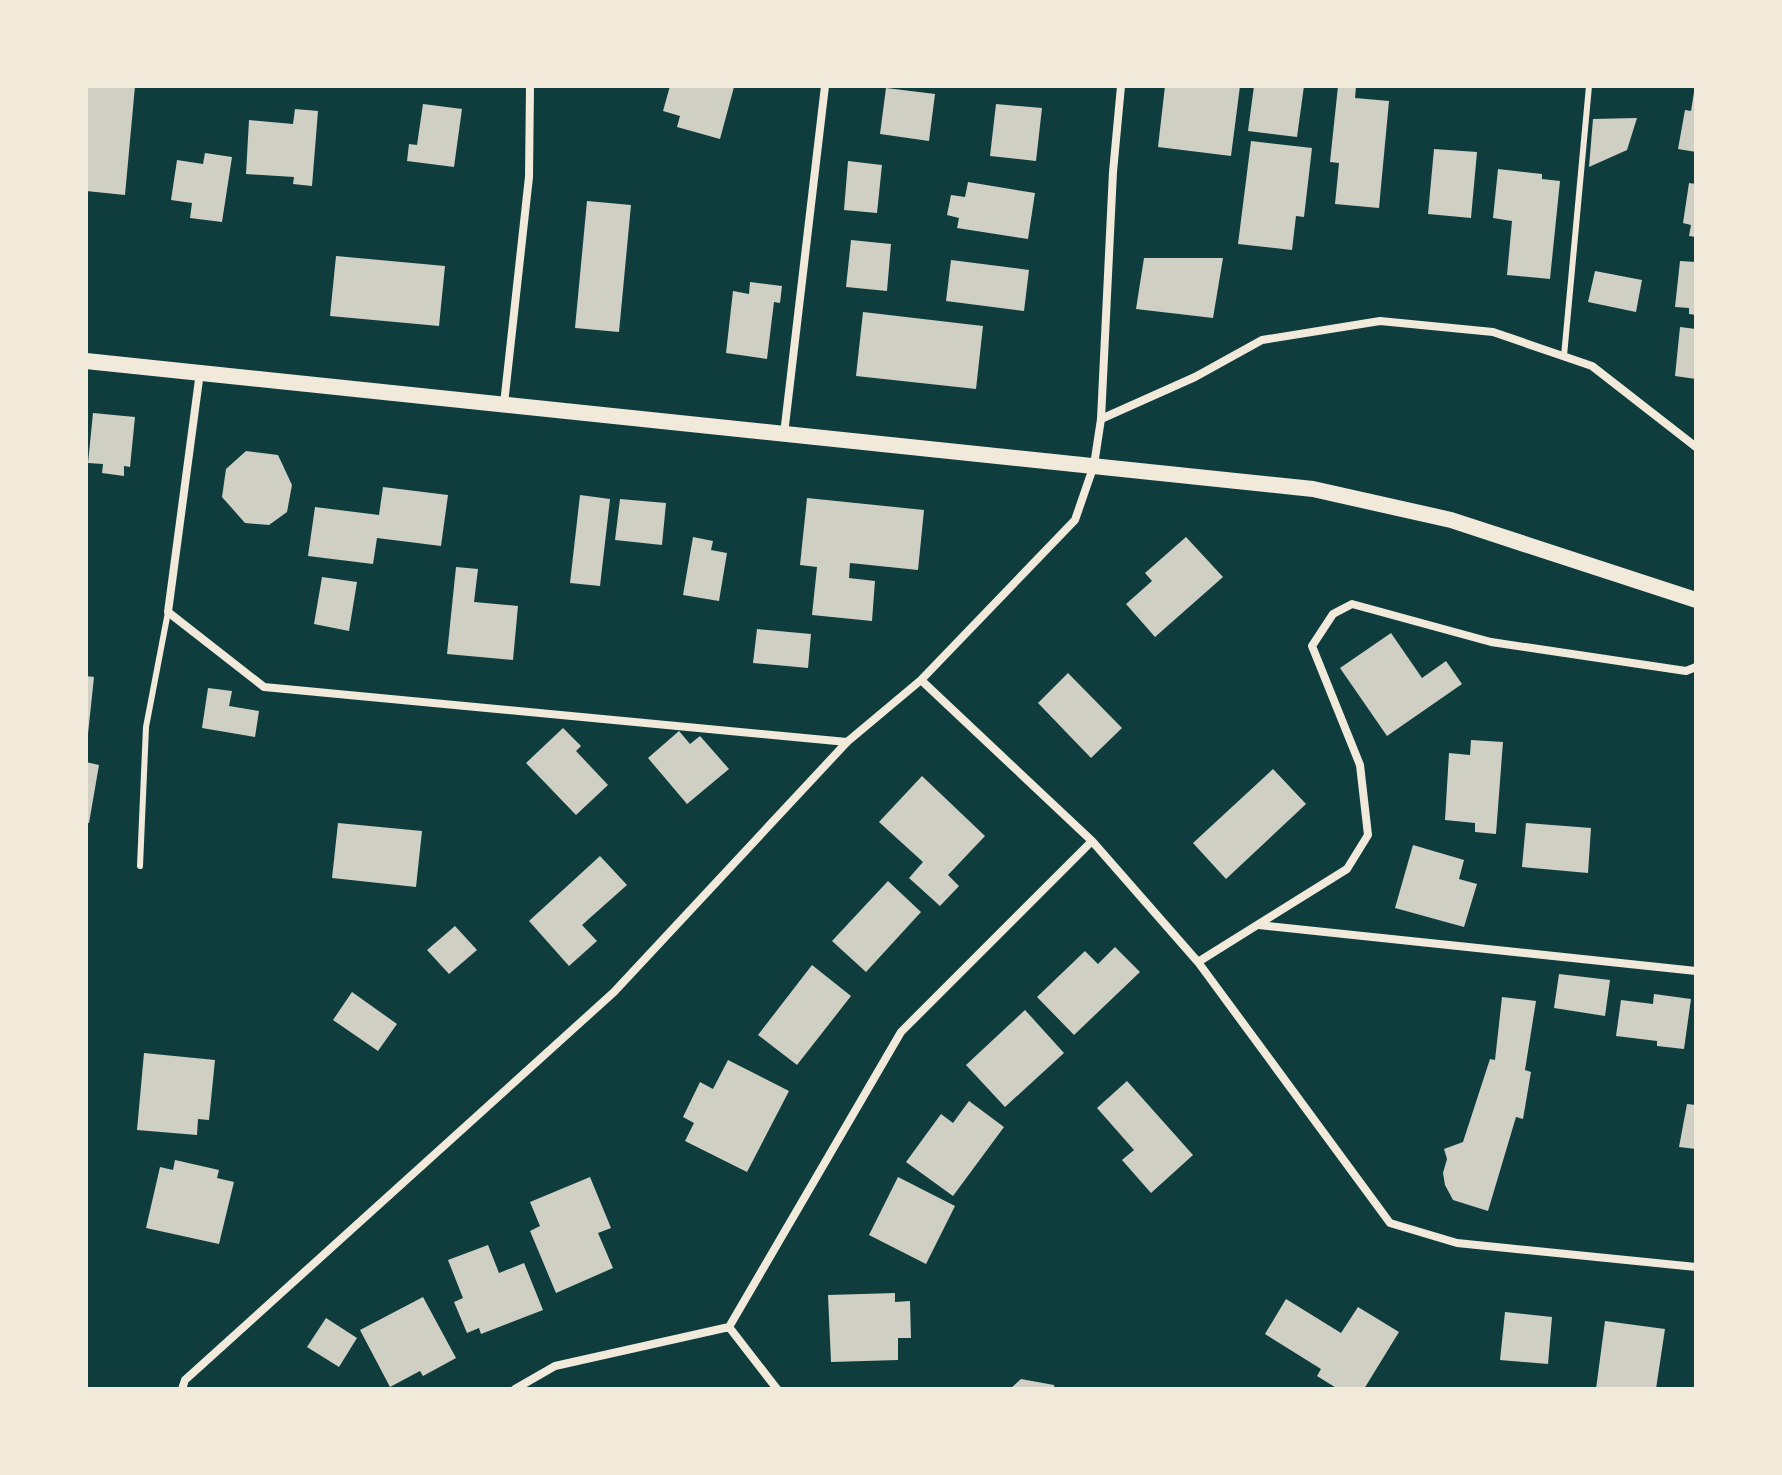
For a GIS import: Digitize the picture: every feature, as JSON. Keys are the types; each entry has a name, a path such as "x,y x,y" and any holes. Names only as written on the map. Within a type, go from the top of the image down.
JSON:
{"main road":[{"path":"86,361 1313,489 1451,520 1696,600"}],"street":[{"path":"504,404 529,177 530,86"},
{"path":"784,434 825,86"},
{"path":"182,1389 185,1380 614,992 847,742 921,680 1075,520 1094,465 1101,419 1113,172 1121,86"},
{"path":"1101,419 1195,377 1262,340 1380,321 1493,332 1592,366 1696,447"},
{"path":"200,371 168,612 264,687 847,742"},
{"path":"1198,962 1347,869 1368,835 1360,765 1312,646 1333,614 1352,604 1491,642 1686,671 1696,667"},
{"path":"921,680 1092,841 1198,962 1390,1223 1457,1243 1696,1267"},
{"path":"515,1389 555,1366 729,1327 901,1032 1092,841"},
{"path":"1258,925 1696,971"},
{"path":"729,1327 777,1389"}],"lane":[{"path":"1564,356 1589,86"},
{"path":"140,866 146,727 168,612"}],"building":[{"path":"86,86 135,86 125,195 86,191"},
{"path":"670,86 734,87 720,139 677,127 680,116 663,111"},
{"path":"1165,86 1240,86 1231,156 1158,147"},
{"path":"1254,86 1304,86 1297,137 1248,131"},
{"path":"1338,86 1356,87 1355,98 1389,101 1379,208 1335,204 1339,163 1330,162"},
{"path":"886,88 935,94 929,141 880,134"},
{"path":"1694,92 1696,152 1678,149 1685,110 1691,111"},
{"path":"423,104 462,109 454,167 407,161 409,144 417,145"},
{"path":"996,104 1042,108 1036,161 990,156"},
{"path":"295,109 318,111 312,186 293,184 294,177 246,174 249,120 293,124"},
{"path":"1637,118 1627,150 1589,167 1593,119"},
{"path":"1251,141 1312,148 1304,217 1296,216 1292,250 1238,244"},
{"path":"1434,149 1477,152 1471,218 1428,214"},
{"path":"205,153 232,157 222,222 190,218 192,203 171,200 177,160 203,164"},
{"path":"848,161 882,165 877,213 844,210"},
{"path":"1498,169 1542,174 1542,179 1560,181 1550,279 1507,275 1512,221 1493,218"},
{"path":"968,182 1035,193 1028,239 957,228 959,218 947,215 951,195 965,197"},
{"path":"1689,183 1696,184 1696,237 1689,236 1691,225 1683,223"},
{"path":"587,201 631,205 619,332 575,328"},
{"path":"851,240 891,244 887,291 846,287"},
{"path":"336,256 445,266 439,326 330,316"},
{"path":"1144,258 1223,258 1213,318 1136,309"},
{"path":"951,260 1029,270 1024,311 946,301"},
{"path":"1680,261 1696,262 1696,315 1689,314 1689,308 1675,307"},
{"path":"1595,271 1642,280 1636,312 1588,302"},
{"path":"750,282 782,286 780,303 774,302 767,359 726,353 733,291 749,294"},
{"path":"863,312 983,326 976,389 856,376"},
{"path":"1680,327 1696,329 1696,379 1675,376"},
{"path":"93,413 135,417 130,467 124,466 124,476 102,473 103,464 88,463"},
{"path":"246,451 278,455 292,485 287,512 269,525 245,523 222,497 226,469"},
{"path":"383,487 448,495 441,546 377,538 373,564 308,556 315,507 379,515"},
{"path":"580,495 610,499 600,586 570,583"},
{"path":"807,498 924,510 918,570 850,563 849,578 875,581 872,621 812,615 817,567 800,565"},
{"path":"620,499 666,503 662,545 615,540"},
{"path":"693,537 713,541 711,550 727,553 719,601 683,595"},
{"path":"1186,537 1223,577 1155,637 1126,604 1152,581 1145,573"},
{"path":"456,567 478,569 474,602 518,606 513,660 447,654"},
{"path":"322,577 357,582 349,631 314,624"},
{"path":"757,629 811,634 808,668 753,663"},
{"path":"1391,633 1422,678 1446,661 1462,684 1387,736 1340,668"},
{"path":"1068,673 1122,728 1091,758 1038,703"},
{"path":"86,676 94,677 88,734 86,734"},
{"path":"208,688 232,691 229,706 259,711 255,737 202,728"},
{"path":"563,728 581,746 576,751 608,785 576,815 526,763"},
{"path":"679,731 690,744 700,736 729,769 687,804 648,758"},
{"path":"1471,740 1503,742 1496,834 1475,832 1475,823 1445,820 1449,753 1470,755"},
{"path":"86,762 99,765 89,823 86,823"},
{"path":"1273,769 1306,804 1226,879 1193,843"},
{"path":"922,776 985,836 948,875 959,886 940,906 909,878 923,862 879,822"},
{"path":"338,823 422,831 416,887 332,878"},
{"path":"1526,823 1591,828 1588,873 1522,867"},
{"path":"1413,845 1464,860 1459,879 1477,884 1464,927 1395,908"},
{"path":"600,856 627,885 582,925 597,941 569,966 529,921"},
{"path":"888,881 921,912 866,972 832,941"},
{"path":"455,926 477,950 449,974 427,950"},
{"path":"1115,947 1140,972 1074,1035 1037,997 1085,951 1098,964"},
{"path":"812,965 851,996 797,1065 758,1035"},
{"path":"1559,974 1610,980 1605,1016 1554,1008"},
{"path":"352,992 397,1024 378,1051 333,1020"},
{"path":"1654,994 1691,999 1684,1049 1657,1046 1657,1041 1616,1036 1621,1000 1653,1004"},
{"path":"1502,997 1536,1001 1525,1070 1531,1072 1523,1119 1516,1117 1488,1211 1453,1200 1445,1185 1443,1173 1447,1159 1444,1149 1463,1142 1490,1059 1495,1060"},
{"path":"1025,1010 1064,1053 1005,1107 966,1065"},
{"path":"144,1053 215,1060 209,1120 198,1119 197,1135 137,1130"},
{"path":"728,1060 789,1091 747,1172 685,1141 694,1123 683,1117 700,1082 713,1089"},
{"path":"1127,1081 1193,1155 1151,1193 1122,1160 1134,1150 1097,1108"},
{"path":"969,1101 1004,1127 953,1196 906,1162 941,1114 953,1123"},
{"path":"1687,1104 1696,1105 1696,1149 1679,1147"},
{"path":"175,1160 219,1170 217,1178 234,1182 219,1244 146,1228 160,1167 173,1170"},
{"path":"590,1177 611,1228 598,1233 613,1268 556,1293 530,1231 540,1226 530,1202"},
{"path":"898,1177 955,1206 926,1264 869,1235"},
{"path":"488,1245 499,1273 524,1263 543,1310 481,1334 479,1328 467,1333 454,1302 463,1298 448,1260"},
{"path":"895,1293 895,1302 910,1301 911,1338 898,1338 898,1360 831,1362 828,1295"},
{"path":"423,1297 456,1358 423,1376 420,1371 390,1387 360,1330"},
{"path":"1286,1299 1341,1333 1358,1307 1399,1332 1364,1389 1338,1389 1317,1376 1321,1369 1265,1334"},
{"path":"1505,1312 1552,1317 1548,1364 1500,1360"},
{"path":"326,1318 357,1338 339,1367 307,1347"},
{"path":"1605,1321 1665,1329 1656,1389 1596,1389"},
{"path":"1021,1379 1054,1385 1055,1389 1010,1389"}]}
